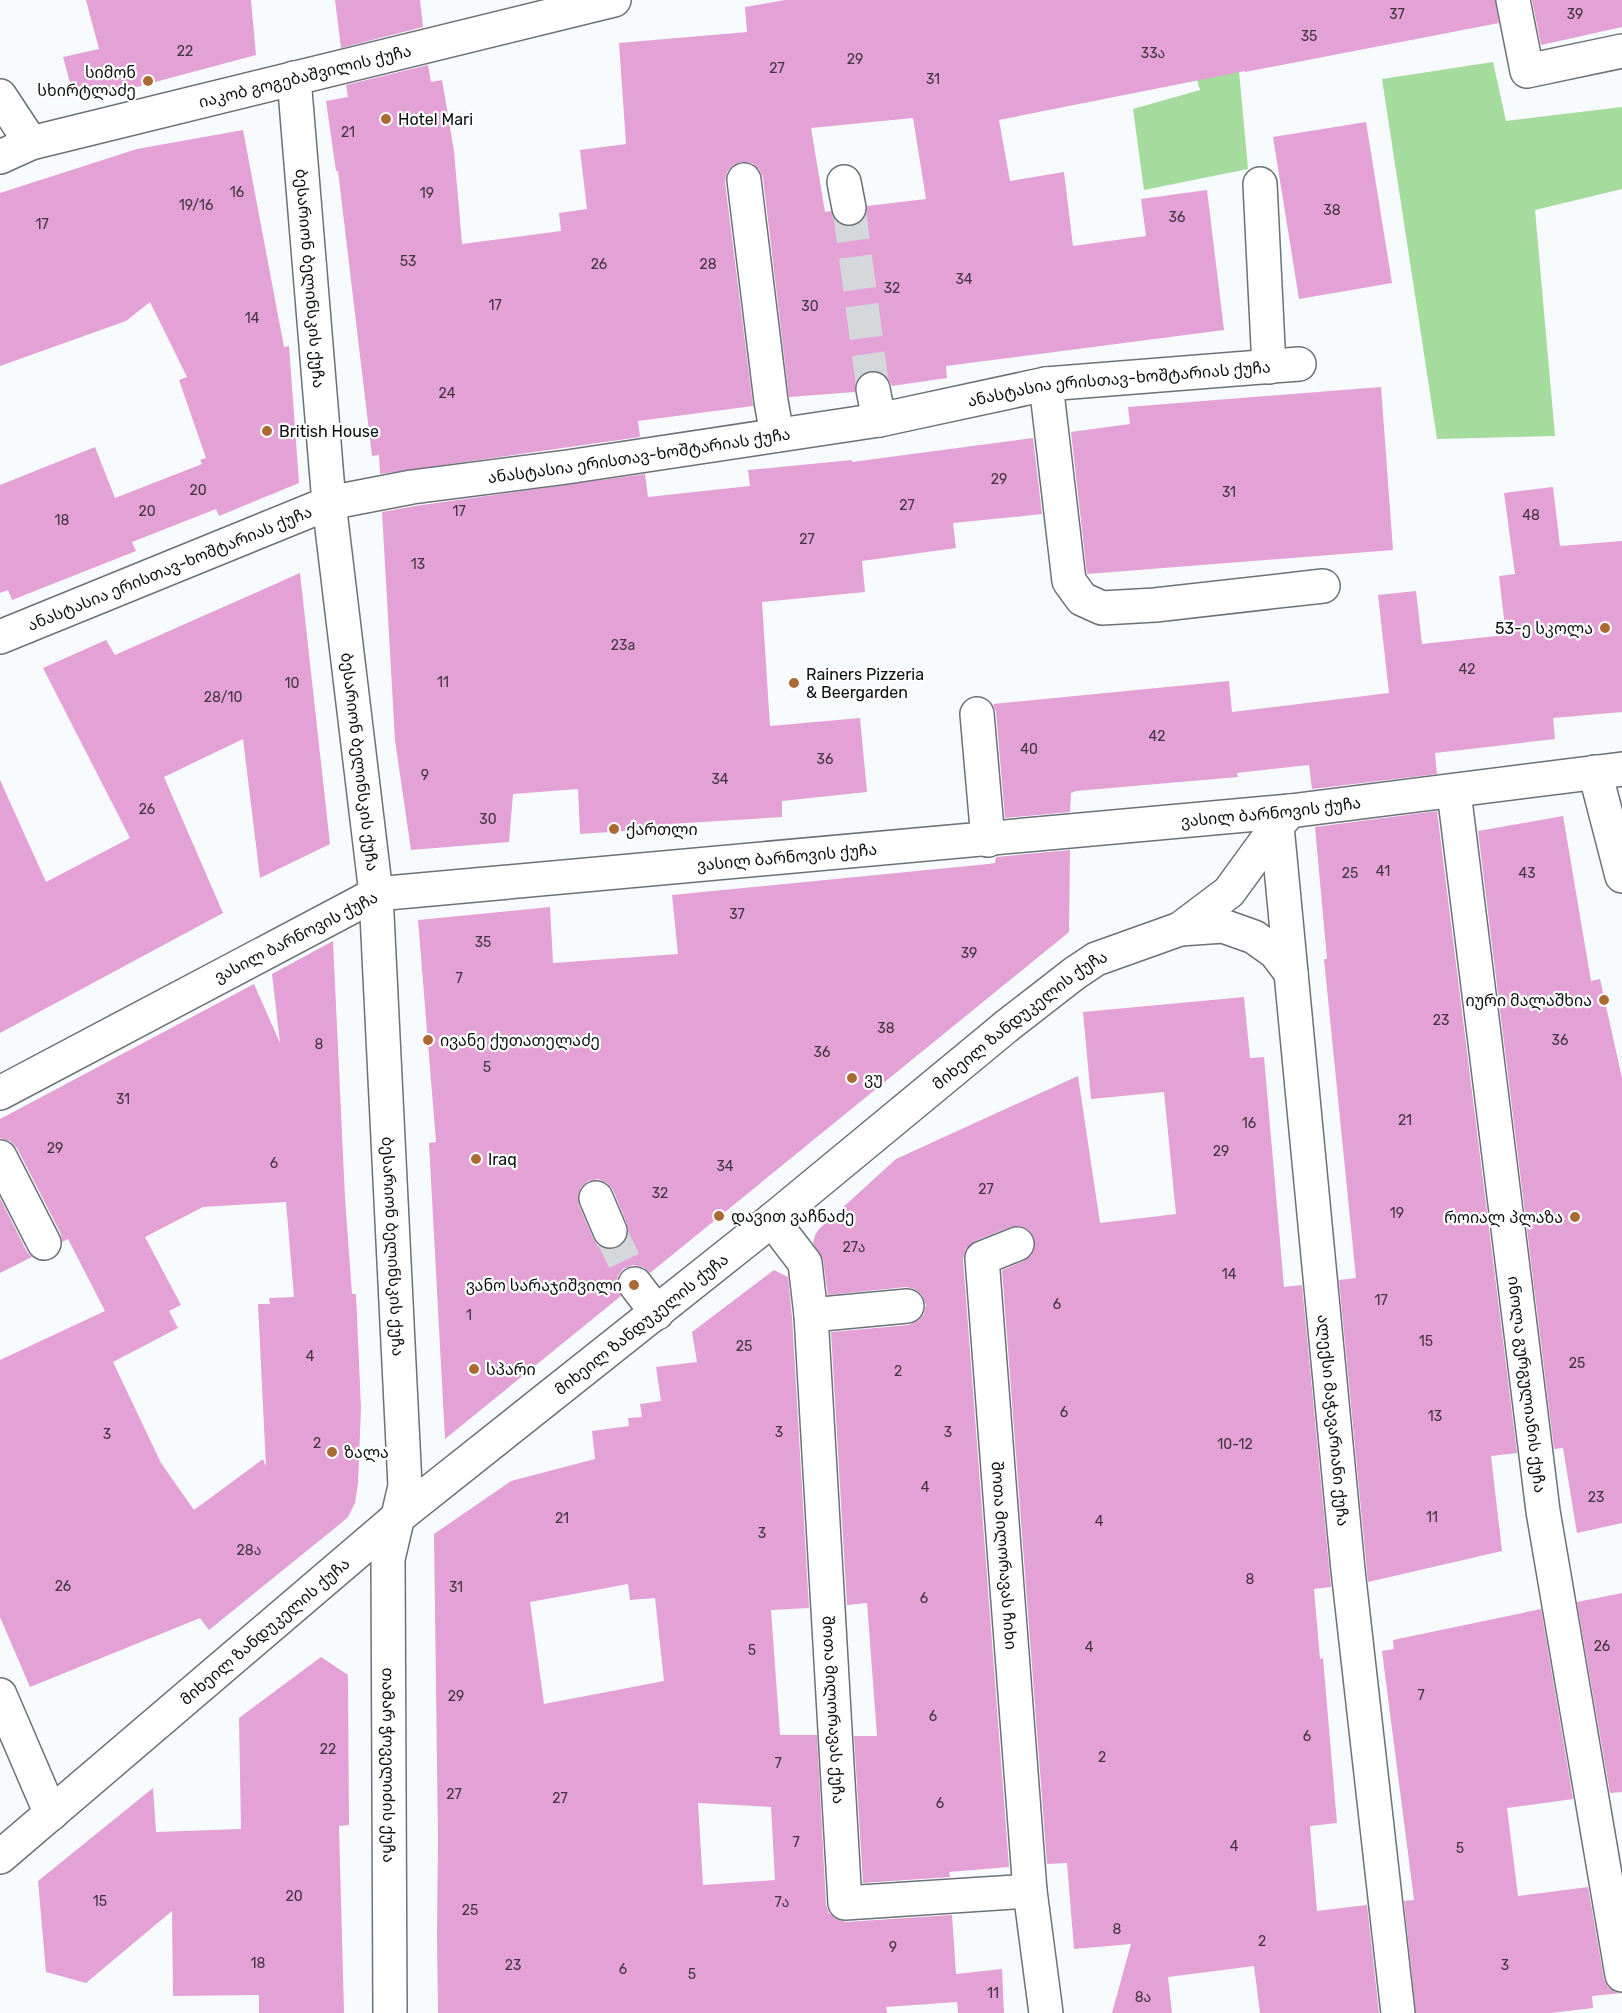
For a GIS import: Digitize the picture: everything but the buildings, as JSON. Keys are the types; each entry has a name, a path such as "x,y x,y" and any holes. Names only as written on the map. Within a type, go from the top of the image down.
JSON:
{"street":[{"name":"იაკობ გოგებაშვილის ქუჩა","path":"0,157 31,143 614,0"},
{"path":"1513,0 1527,71 1622,51"},
{"name":"ბესარიონ ბელინსკის ქუჩა","path":"294,78 329,503 375,894 405,1486 397,1518"},
{"path":"0,96 31,143"},
{"path":"744,180 777,435"},
{"name":"ანასტასია ერისთავ-ხოშტარიას ქუჩა","path":"0,637 329,503 412,487 777,435 876,405 1046,384 1284,366 1260,184"},
{"path":"1046,384 1069,581 1082,599 1102,608 1155,605 1323,586"},
{"path":"977,714 988,840"},
{"path":"1609,770 1622,876"},
{"name":"ვასილ ბარნოვის ქუჩა","path":"0,1093 375,894 988,840 1284,819 1609,770"},
{"name":"ინოლა გურგულიანის ქუჩა","path":"1454,792 1543,1511 1622,1975"},
{"name":"მიხეილ ზანდუკელის ქუჩა","path":"0,1857 397,1518 657,1313 1075,973 1096,959 1180,929 1229,892 1284,819"},
{"name":"ალექსი მაჭავარიანი ქუჩა","path":"1284,819 1291,973 1348,1570 1398,2013"},
{"path":"1180,929 1223,926 1254,937 1275,952 1291,973"},
{"path":"0,1157 44,1243"},
{"path":"596,1198 610,1231"},
{"name":"შოთა მილორავას ქუჩა","path":"772,1220 805,1263 811,1315 846,1903 1030,1891"},
{"name":"შოთა მილორავას ჩიხი","path":"1017,1244 982,1258 1030,1891"},
{"path":"635,1284 657,1313"},
{"path":"811,1315 907,1306"},
{"name":"თამარ ჭოველიძის ქუჩა","path":"390,2013 388,1559 397,1518"},
{"path":"0,1695 51,1814"},
{"path":"1030,1891 1046,2013"}],"green space":[{"path":"1237,49 1248,169 1144,190 1133,109 1200,90 1191,60"},
{"path":"1493,62 1506,121 1622,107 1622,189 1535,210 1555,436 1437,439 1382,79"}],"tunnel":[{"path":"849,208 873,389"},
{"path":"610,1231 635,1284"}],"place":[{"name":"სიმონ სხირტლაძე","path":"148,81"},
{"name":"Hotel Mari","path":"386,119"},
{"name":"British House","path":"267,431"},
{"name":"53-ე სკოლა","path":"1605,628"},
{"name":"Rainers Pizzeria & Beergarden","path":"794,683"},
{"name":"ქართლი","path":"614,829"},
{"name":"იური მალაშხია","path":"1604,1000"},
{"name":"ივანე ქუთათელაძე","path":"428,1040"},
{"name":"ვუ","path":"852,1078"},
{"name":"Iraq","path":"476,1159"},
{"name":"დავით ვაჩნაძე","path":"719,1216"},
{"name":"როიალ პლაზა","path":"1575,1217"},
{"name":"ვანო სარაჯიშვილი","path":"634,1285"},
{"name":"სპარი","path":"474,1369"},
{"name":"ზალა","path":"332,1452"}]}
